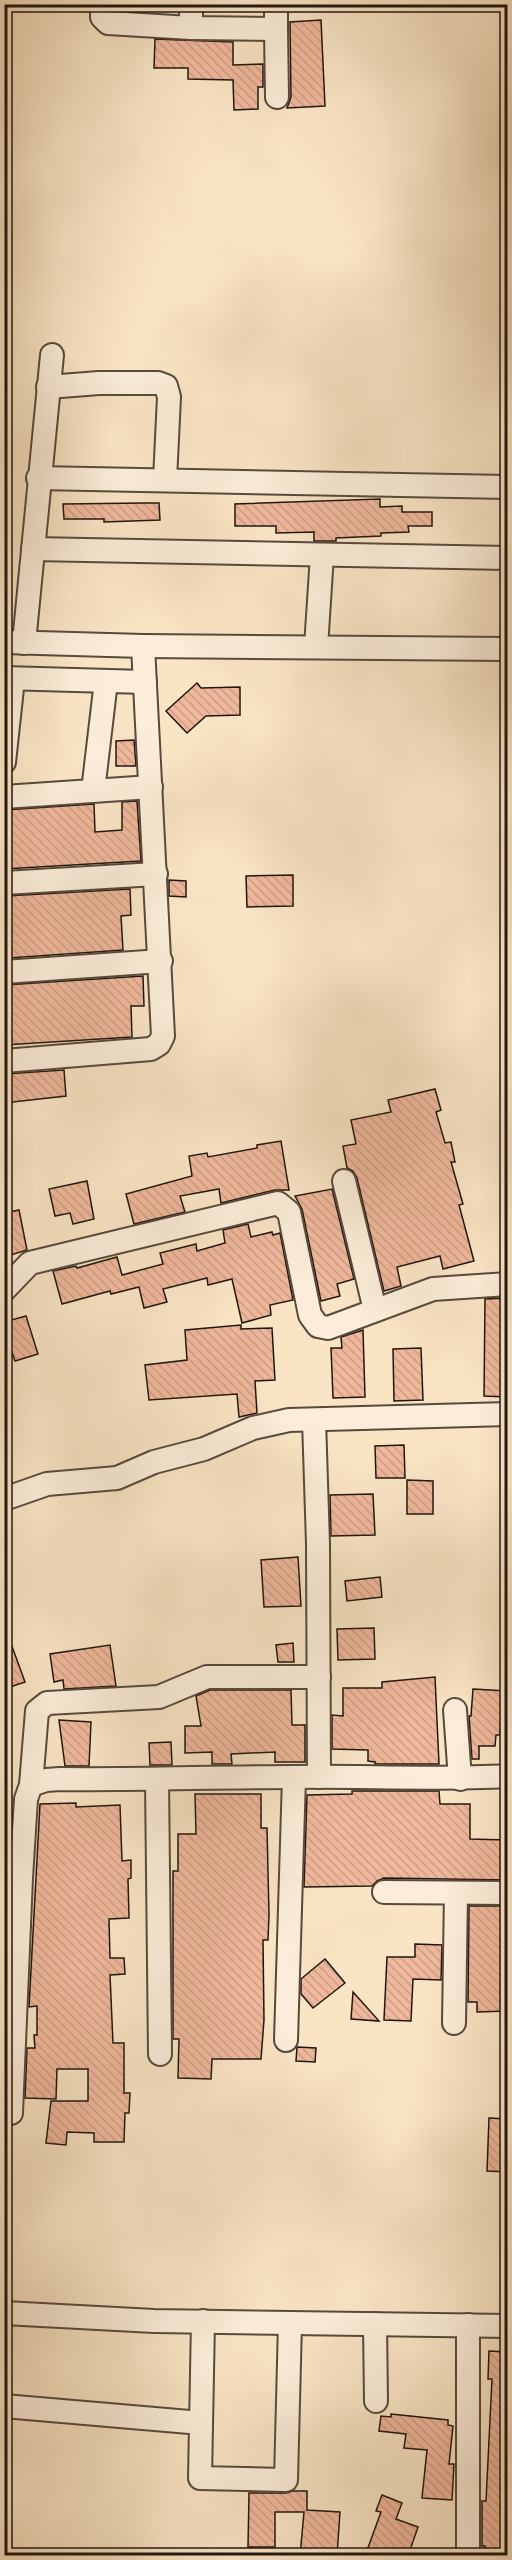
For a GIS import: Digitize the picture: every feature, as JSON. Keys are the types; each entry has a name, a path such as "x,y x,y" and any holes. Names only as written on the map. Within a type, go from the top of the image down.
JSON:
{"street":[{"path":"102,4 102,17 108,23 191,28 276,29"},
{"path":"191,4 191,28"},
{"path":"276,4 277,97"},
{"path":"52,355 38,478 33,549 14,642 143,646 507,649"},
{"path":"48,387 99,382 158,383 166,386 169,397 165,480"},
{"path":"38,478 507,487"},
{"path":"33,549 507,558"},
{"path":"316,648 322,555"},
{"path":"4,1061 151,1049 159,1044 165,1029 143,646"},
{"path":"4,762 9,679 145,682"},
{"path":"93,791 106,681"},
{"path":"4,797 151,787"},
{"path":"4,883 156,874"},
{"path":"4,972 161,961"},
{"path":"344,1181 375,1310"},
{"path":"4,1290 30,1263 278,1203 290,1212 310,1315 315,1324 328,1328 433,1289 507,1284"},
{"path":"4,1499 47,1484 117,1478 154,1462 204,1449 253,1428 290,1420 507,1414"},
{"path":"314,1420 318,1544 319,1777"},
{"path":"11,2113 9,2008 15,1821 31,1785 38,1711 46,1703 159,1697 207,1677 319,1677"},
{"path":"455,1710 460,1779"},
{"path":"31,1785 46,1780 60,1779 157,1780 294,1777 460,1779 507,1776"},
{"path":"286,2040 294,1777"},
{"path":"157,1780 160,2054"},
{"path":"384,1892 507,1893"},
{"path":"454,2023 456,1893"},
{"path":"4,2313 202,2321 507,2326"},
{"path":"202,2321 200,2478 286,2480 290,2322"},
{"path":"375,2324 376,2401"},
{"path":"468,2325 468,2556"},
{"path":"4,2406 201,2423"}],"building":[{"path":"321,20 325,106 287,108 291,97 290,22"},
{"path":"155,39 233,42 233,65 263,64 263,87 258,87 258,109 234,110 233,80 188,79 188,68 154,68"},
{"path":"380,499 380,507 402,506 402,512 432,512 432,526 408,526 409,532 381,533 381,536 314,541 314,532 276,533 276,526 235,526 235,504"},
{"path":"159,503 160,520 104,522 104,519 64,519 63,504"},
{"path":"197,683 201,688 240,687 240,715 206,716 187,733 166,711"},
{"path":"134,740 136,766 116,766 116,741"},
{"path":"137,801 141,861 4,869 4,810 94,804 95,832 122,830 122,802"},
{"path":"293,875 293,906 247,907 246,876"},
{"path":"169,880 186,881 186,897 169,896"},
{"path":"130,889 131,915 121,916 123,950 9,958 9,955 4,955 6,896"},
{"path":"143,976 144,1006 131,1006 132,1037 4,1045 4,985"},
{"path":"64,1070 66,1096 4,1103 4,1074"},
{"path":"435,1089 441,1110 436,1112 445,1143 451,1142 455,1162 451,1162 463,1204 459,1205 474,1261 443,1269 440,1256 397,1267 401,1286 384,1291 357,1178 353,1171 347,1168 343,1146 356,1144 351,1120 391,1112 388,1100"},
{"path":"281,1141 289,1190 275,1190 221,1203 219,1189 180,1196 185,1212 134,1224 126,1194 192,1176 189,1156 207,1153 208,1157"},
{"path":"87,1181 94,1219 73,1224 70,1213 55,1216 49,1189"},
{"path":"332,1189 354,1279 337,1284 340,1296 321,1301 302,1209 295,1196"},
{"path":"19,1210 27,1250 4,1257 4,1213"},
{"path":"248,1224 251,1237 272,1232 273,1235 280,1233 293,1300 270,1305 271,1315 242,1323 232,1279 208,1285 207,1278 163,1289 167,1302 144,1308 139,1287 111,1294 110,1291 62,1304 53,1271 76,1266 77,1268 117,1257 122,1275 163,1264 160,1253 196,1244 197,1251 225,1243 223,1230"},
{"path":"507,1298 507,1397 484,1396 485,1299"},
{"path":"26,1316 38,1354 15,1361 4,1330 4,1322"},
{"path":"241,1325 241,1329 272,1328 275,1380 255,1381 257,1413 239,1417 237,1394 149,1400 145,1365 187,1360 185,1330"},
{"path":"363,1330 365,1397 333,1398 331,1348 342,1348 341,1337"},
{"path":"421,1348 423,1400 394,1401 393,1349"},
{"path":"404,1445 405,1478 376,1478 375,1446"},
{"path":"407,1480 433,1481 433,1514 407,1514"},
{"path":"373,1494 375,1535 331,1536 330,1495"},
{"path":"298,1557 301,1606 264,1607 261,1560"},
{"path":"380,1577 382,1597 347,1601 345,1581"},
{"path":"374,1628 375,1659 338,1660 337,1629"},
{"path":"6,1630 25,1682 4,1689 4,1631"},
{"path":"293,1643 294,1662 278,1662 276,1645"},
{"path":"110,1645 116,1686 64,1689 63,1680 54,1682 50,1654"},
{"path":"435,1677 439,1764 375,1764 375,1762 368,1761 368,1750 332,1749 332,1715 343,1716 343,1688 382,1688 382,1682"},
{"path":"473,1689 507,1691 507,1716 501,1715 500,1735 496,1735 495,1746 479,1746 479,1759 472,1759 469,1716 471,1716"},
{"path":"210,1690 291,1690 292,1725 305,1725 305,1762 275,1762 275,1752 231,1754 232,1764 212,1764 212,1752 185,1753 185,1726 201,1726 196,1696"},
{"path":"59,1720 91,1722 89,1766 65,1766"},
{"path":"171,1742 172,1765 150,1765 149,1743"},
{"path":"352,1791 439,1791 440,1804 470,1804 470,1839 507,1840 507,1880 384,1878 372,1886 304,1887 307,1795 352,1794"},
{"path":"195,1794 261,1794 261,1828 267,1828 269,1915 268,1940 263,1940 264,2020 261,2059 212,2059 211,2079 178,2078 179,2039 173,2039 173,1871 178,1871 178,1834 196,1834"},
{"path":"76,1803 76,1807 120,1805 122,1861 131,1860 131,1878 128,1879 129,1918 109,1919 110,1958 124,1958 125,1974 110,1975 113,2043 124,2043 124,2093 130,2093 129,2113 125,2113 124,2142 94,2142 94,2133 67,2132 66,2145 46,2143 51,2101 88,2101 88,2069 57,2069 56,2099 25,2098 27,2048 35,2048 34,2035 37,2035 37,2006 29,2007 40,1804"},
{"path":"469,1906 507,1906 507,2011 477,2012 477,2002 468,2002"},
{"path":"415,1944 442,1945 441,1980 413,1979 411,2021 384,2020 387,1957 415,1957"},
{"path":"325,1959 345,1983 313,2008 301,1994 301,1979"},
{"path":"353,1992 379,2021 351,2019"},
{"path":"297,2047 316,2048 315,2062 296,2061"},
{"path":"489,2118 507,2119 507,2172 487,2171"},
{"path":"489,2351 507,2352 507,2548 505,2548 505,2556 485,2556 485,2546 482,2546 482,2501 486,2501 492,2379 488,2379"},
{"path":"391,2414 448,2420 448,2425 453,2426 449,2464 454,2464 452,2500 422,2498 427,2450 404,2448 406,2434 379,2431 381,2416 391,2417"},
{"path":"307,2491 307,2510 340,2512 337,2556 300,2556 304,2512 275,2512 275,2547 248,2547 249,2493"},
{"path":"382,2495 402,2503 396,2519 418,2527 408,2556 365,2556 381,2512 376,2511"}]}
